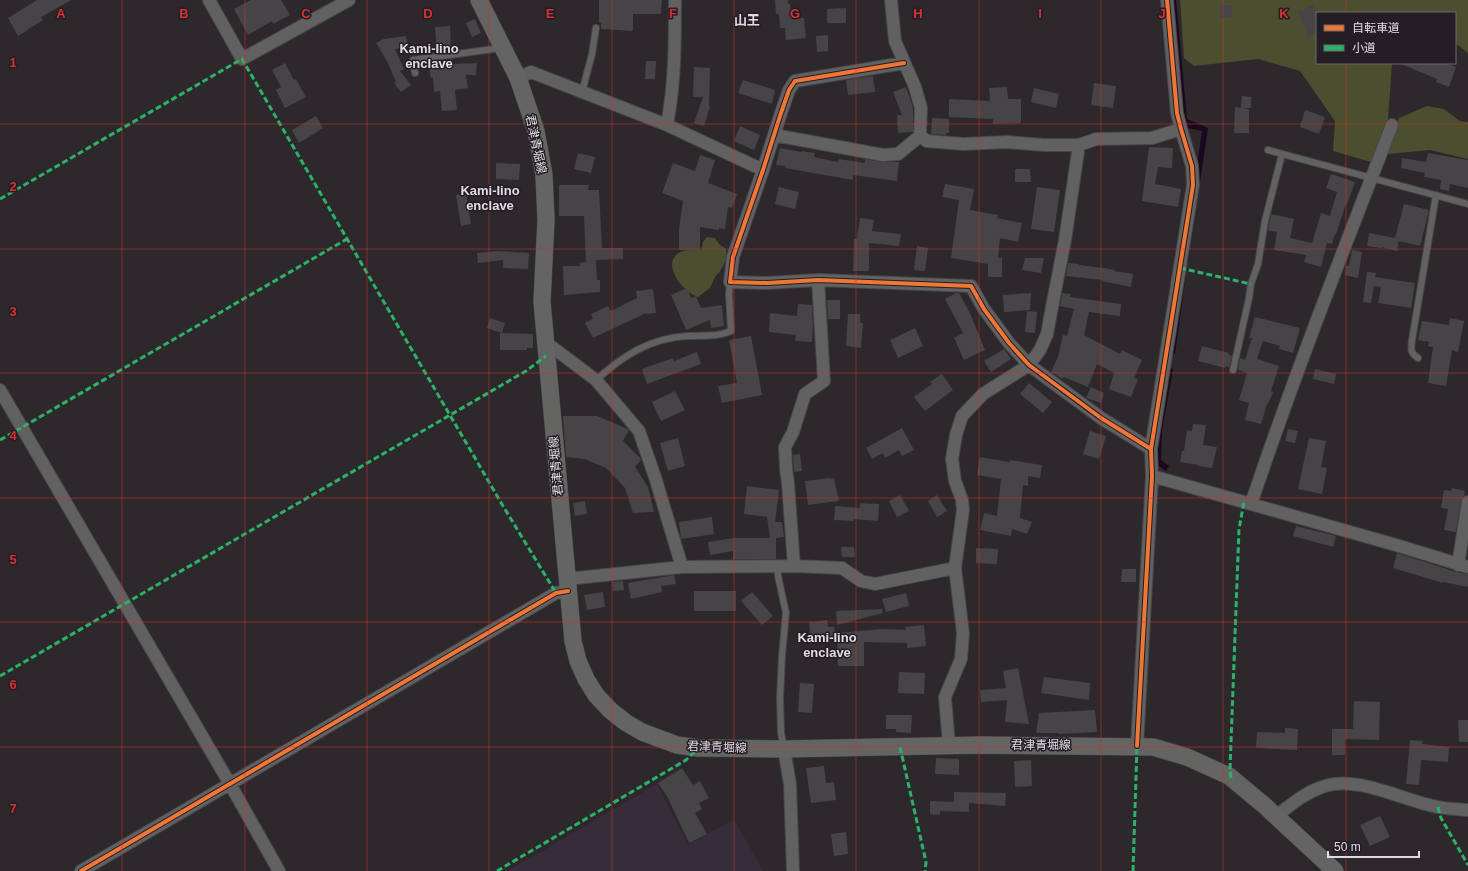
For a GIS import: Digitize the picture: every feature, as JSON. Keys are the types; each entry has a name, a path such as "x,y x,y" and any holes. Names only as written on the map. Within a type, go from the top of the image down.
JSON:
{"main road":[{"name":"君津青堀線","path":"479,0 518,78 536,131 544,175 546,220 542,302 545,346 573,642 578,661 586,679 596,695 610,710 625,722 642,732 677,745 698,748 784,749 949,745 1153,747 1187,757 1229,776 1276,816 1335,871"}],"street":[{"path":"210,0 242,59 349,0"},
{"path":"667,125 674,68 675,0"},
{"path":"774,135 883,155 898,154 920,136 921,108 915,87 895,41 891,0"},
{"path":"1137,746 1152,476 1151,449 1193,185 1192,166 1180,129 1177,113 1168,0"},
{"path":"904,63 794,80 789,90 763,170 732,257 730,282 767,283 818,280 971,286 984,309 1009,343 1029,364 1101,418 1151,449"},
{"path":"518,78 531,72 667,125 763,170"},
{"path":"1251,504 1280,417 1392,125"},
{"path":"920,136 927,141 963,144 1007,142 1044,145 1079,145 1096,138 1152,138 1180,129"},
{"path":"949,745 945,697 961,659 963,633 955,568 963,510 962,500 955,481 952,459 962,416 983,394 1029,364 1040,350 1046,334 1065,240 1079,145"},
{"path":"794,566 785,447 793,432 804,394 824,381 818,280"},
{"path":"545,346 552,347 596,380 639,431 655,477 682,567"},
{"path":"0,390 230,784 279,871"},
{"path":"1152,476 1396,545 1463,566 1468,502"},
{"path":"80,871 568,585 682,567 794,566 842,568 861,580 874,584 955,568"},
{"path":"784,749 790,784 793,871"},
{"path":"1276,816 1306,793 1324,786 1342,784 1364,785 1438,808 1468,810"}],"lane":[{"path":"582,92 592,54 596,28"},
{"path":"415,73 413,60 503,48"},
{"path":"1268,150 1468,204"},
{"path":"1233,370 1251,284 1258,264 1265,221 1282,154"},
{"path":"1418,358 1413,356 1411,352 1412,340 1436,195"},
{"path":"596,380 623,357 652,343 687,336 725,334 731,331 729,294 730,282"},
{"path":"778,566 778,576 786,613 780,698 781,733 784,749"}],"shaded area":[{"path":"1170,0 1176,0 1187,119 1208,128 1188,263 1183,262 1202,131 1183,127"},
{"path":"1182,273 1186,274 1175,354 1169,354"},
{"path":"1168,368 1173,369 1162,430 1161,460 1169,466 1166,471 1156,464 1158,432"},
{"path":"657,784 688,845 734,819 763,871 508,871"}],"green space":[{"path":"1180,0 1468,0 1468,53 1456,44 1456,12 1316,12 1316,64 1392,64 1388,119 1371,162 1333,151 1335,121 1300,71 1258,59 1194,66 1184,58"},
{"path":"1427,106 1444,109 1460,121 1468,122 1468,159 1430,150 1388,154 1399,118"},
{"path":"707,237 715,238 719,244 726,249 727,259 715,277 710,288 698,297 687,290 677,279 672,266 673,259 679,252 682,251 701,250 703,242"}],"building":[{"path":"37,0 71,0 41,17 43,20 18,36 8,18"},
{"path":"251,0 281,0 290,15 273,24 272,21 248,35 234,9"},
{"path":"599,0 662,0 661,14 633,14 633,31 601,29 601,23 599,23"},
{"path":"775,0 788,0 792,19 804,18 806,38 786,40 785,28 780,28 779,14 776,14"},
{"path":"1220,5 1232,5 1232,17 1220,18"},
{"path":"1313,5 1316,12 1316,32 1308,36 1298,12"},
{"path":"846,8 846,23 827,23 827,9"},
{"path":"475,19 481,33 472,37 466,23"},
{"path":"450,26 451,50 437,52 435,27"},
{"path":"828,35 828,51 817,52 816,36"},
{"path":"406,36 408,47 395,49 404,69 400,71 411,85 401,92 394,83 396,82 387,61 376,43 384,39"},
{"path":"452,59 452,64 477,63 476,75 466,75 468,88 455,90 457,110 442,111 440,91 434,92 433,77 431,78 428,64"},
{"path":"646,61 656,61 655,79 645,79"},
{"path":"285,63 294,80 296,79 306,97 285,108 276,90 281,87 272,70"},
{"path":"1401,64 1448,64 1456,67 1449,87 1436,82 1437,79"},
{"path":"694,67 710,68 710,107 704,126 694,123 703,97 693,97"},
{"path":"873,76 875,92 848,95 846,80"},
{"path":"743,80 775,90 772,104 738,93"},
{"path":"1094,83 1116,86 1113,108 1091,105"},
{"path":"906,87 913,108 913,132 898,133 897,115 902,115 893,92"},
{"path":"1007,87 1008,99 1021,99 1021,123 993,124 993,119 949,117 949,99 990,101 989,88"},
{"path":"1034,88 1059,94 1056,108 1031,102"},
{"path":"1242,96 1251,97 1251,108 1241,108"},
{"path":"1235,107 1249,109 1249,133 1234,133"},
{"path":"1305,110 1325,117 1319,134 1300,127"},
{"path":"316,116 323,128 299,143 292,130"},
{"path":"932,118 949,119 949,133 946,133 946,135 931,134"},
{"path":"740,126 760,135 754,150 734,141"},
{"path":"1149,147 1173,148 1172,168 1158,167 1155,184 1181,189 1178,207 1142,201"},
{"path":"780,148 815,153 814,157 838,162 839,159 865,163 865,159 882,162 899,162 897,181 853,175 853,180 785,168 786,166 776,165"},
{"path":"578,153 595,157 591,173 574,169"},
{"path":"1428,153 1468,160 1468,188 1450,184 1449,191 1440,189 1441,180 1424,177 1425,173 1401,168 1402,158 1426,162"},
{"path":"700,155 715,160 708,183 737,194 732,208 728,207 725,229 719,228 719,230 700,227 700,250 679,250 679,228 683,201 662,193 673,163 695,171"},
{"path":"496,163 520,164 519,180 496,179"},
{"path":"1015,169 1030,169 1031,182 1015,182"},
{"path":"1331,174 1355,182 1332,244 1327,243 1321,267 1304,262 1306,255 1274,250 1277,232 1268,230 1271,214 1294,219 1290,238 1312,243 1321,213 1330,216 1337,192 1326,188"},
{"path":"945,184 974,189 970,210 998,215 997,218 1022,223 1018,242 1000,238 998,258 1002,258 1002,277 988,277 988,264 951,258 959,200 942,197"},
{"path":"559,185 589,185 588,190 599,190 602,248 623,248 623,259 596,260 597,280 600,280 600,292 564,295 563,266 580,266 579,263 586,262 584,216 559,216"},
{"path":"779,187 799,192 795,209 775,204"},
{"path":"1037,187 1060,190 1054,232 1031,229"},
{"path":"466,194 471,224 461,226 456,195"},
{"path":"1404,204 1429,210 1420,246 1399,241 1397,251 1382,247 1367,246 1369,233 1395,238"},
{"path":"860,218 874,220 872,231 901,234 899,246 869,243 869,271 853,271 854,239 857,239"},
{"path":"917,246 928,248 925,271 914,270"},
{"path":"1352,250 1362,252 1358,278 1345,275 1346,266 1349,266"},
{"path":"498,251 529,253 528,269 503,268 503,260 478,263 477,253"},
{"path":"1025,258 1044,258 1041,273 1022,270"},
{"path":"1068,263 1133,274 1131,287 1102,281 1103,280 1066,276"},
{"path":"1367,272 1376,273 1375,277 1415,283 1411,308 1378,303 1381,287 1374,286 1371,303 1363,302"},
{"path":"687,288 691,298 696,296 701,308 722,305 724,326 711,328 710,320 686,330 671,295"},
{"path":"653,289 656,313 646,313 593,338 585,323 593,319 591,314 608,306 611,311 637,298 636,291"},
{"path":"959,293 970,313 985,350 964,360 954,338 963,333 945,299"},
{"path":"1031,293 1030,310 1004,312 1003,295"},
{"path":"1062,293 1071,294 1070,297 1121,304 1120,316 1089,312 1084,335 1120,354 1122,350 1142,360 1134,378 1138,379 1131,397 1109,389 1114,373 1097,364 1088,387 1064,377 1063,379 1051,372 1058,357 1063,335 1067,336 1074,309 1060,306"},
{"path":"827,300 840,300 840,319 828,319"},
{"path":"798,304 812,305 812,342 795,341 796,335 769,332 770,313 797,316"},
{"path":"1027,311 1037,312 1035,333 1025,332"},
{"path":"848,314 860,314 860,323 863,323 861,348 846,346"},
{"path":"1255,317 1300,328 1293,353 1279,349 1280,346 1263,341 1257,359 1279,366 1271,391 1273,392 1267,404 1261,424 1245,420 1249,403 1239,400 1247,373 1238,370 1240,358 1245,360 1252,338 1249,338"},
{"path":"490,318 505,323 502,333 487,328"},
{"path":"1450,318 1464,321 1458,352 1452,350 1446,386 1428,383 1433,347 1428,346 1429,342 1418,340 1422,321 1449,325"},
{"path":"915,328 923,346 898,358 890,340"},
{"path":"500,333 533,334 533,348 527,348 527,350 500,350"},
{"path":"751,336 762,395 722,403 718,386 737,383 729,340"},
{"path":"1202,346 1229,353 1228,354 1232,356 1229,367 1226,366 1225,368 1198,361"},
{"path":"1004,349 1011,359 991,372 984,361"},
{"path":"697,352 701,364 647,384 642,369 673,358 674,361"},
{"path":"1315,369 1336,374 1334,384 1313,379"},
{"path":"942,374 953,390 925,411 914,397 932,384 930,382"},
{"path":"1029,383 1052,402 1043,413 1020,394"},
{"path":"1091,387 1104,393 1101,403 1086,398"},
{"path":"675,391 685,410 661,421 652,402"},
{"path":"563,416 597,416 629,430 623,441 641,460 635,467 648,487 654,512 633,513 625,488 606,468 585,459 566,457"},
{"path":"1193,424 1206,425 1203,445 1217,447 1212,468 1180,462 1182,451 1184,451 1187,430 1192,431"},
{"path":"902,428 914,450 902,456 899,450 885,458 883,453 872,459 866,448"},
{"path":"1288,429 1298,431 1295,443 1285,441"},
{"path":"1090,431 1106,436 1099,459 1083,454"},
{"path":"678,438 685,466 668,471 660,443"},
{"path":"1309,438 1326,441 1321,467 1327,468 1322,494 1298,489"},
{"path":"800,454 802,471 794,472 793,455"},
{"path":"980,457 1009,462 1010,460 1042,465 1040,478 1028,476 1028,486 1023,485 1020,518 1032,522 1027,534 1012,529 1011,536 980,530 984,513 997,516 1001,479 977,475"},
{"path":"834,478 839,501 808,505 805,481"},
{"path":"747,486 779,490 775,522 782,522 784,537 776,538 776,559 733,559 733,551 710,555 708,542 733,538 770,538 767,517 744,514"},
{"path":"1452,488 1465,491 1461,501 1456,532 1444,530 1448,509 1441,508 1444,490 1451,491"},
{"path":"900,495 909,511 897,517 889,501"},
{"path":"937,495 947,511 937,517 928,501"},
{"path":"585,501 587,514 575,516 573,503"},
{"path":"860,503 879,504 878,521 854,519 854,521 834,520 835,506 860,508"},
{"path":"712,517 714,534 681,539 679,522"},
{"path":"1296,526 1336,536 1333,547 1293,536"},
{"path":"841,547 854,547 855,557 842,557"},
{"path":"976,548 998,549 997,564 976,563"},
{"path":"1397,553 1456,572 1468,574 1468,587 1443,583 1393,568"},
{"path":"1122,569 1136,569 1136,582 1121,582"},
{"path":"674,575 676,584 661,586 662,592 631,599 628,583"},
{"path":"623,581 624,590 613,591 612,582"},
{"path":"694,591 736,591 736,611 694,611"},
{"path":"603,592 605,607 587,610 584,595"},
{"path":"752,592 773,616 762,625 741,601"},
{"path":"906,593 909,606 886,612 882,599"},
{"path":"882,609 883,613 837,625 836,611"},
{"path":"827,620 828,627 834,627 836,637 811,640 809,622"},
{"path":"924,625 926,646 907,648 907,643 864,642 864,666 838,666 837,633 882,629 906,630 905,627"},
{"path":"1018,668 1029,724 1005,722 1007,700 981,702 980,690 1006,688 1003,671"},
{"path":"899,672 925,673 924,694 898,693"},
{"path":"1044,677 1090,683 1089,700 1041,693"},
{"path":"800,683 814,684 812,713 798,712"},
{"path":"1354,701 1380,702 1379,740 1345,739 1345,755 1332,755 1332,729 1353,729"},
{"path":"1095,710 1097,732 1058,734 1036,733 1039,713"},
{"path":"886,715 912,715 911,733 896,732 896,729 886,729"},
{"path":"1458,720 1468,720 1468,742 1459,742"},
{"path":"1285,728 1298,729 1297,750 1256,748 1257,732 1285,733"},
{"path":"1410,740 1423,741 1422,744 1449,747 1448,762 1421,760 1419,785 1406,784"},
{"path":"936,758 959,759 959,775 935,774"},
{"path":"1031,760 1032,786 1015,787 1014,761"},
{"path":"824,766 826,783 834,782 836,800 811,803 806,768"},
{"path":"682,768 693,785 700,781 709,798 699,803 702,809 695,813 707,834 689,843 668,798 658,783"},
{"path":"954,792 1006,793 1005,806 969,803 969,812 940,811 940,815 930,814 930,801 954,802"},
{"path":"1380,816 1390,837 1370,846 1360,825"},
{"path":"846,832 848,854 834,856 831,834"}],"marked path":[{"path":"0,199 242,59 503,506 556,593"},
{"path":"0,440 347,239"},
{"path":"1180,268 1251,284"},
{"path":"0,676 526,371 546,356"},
{"path":"1231,778 1230,769 1239,529 1244,502"},
{"path":"1133,871 1137,746"},
{"path":"900,747 926,862 925,871"},
{"path":"497,871 686,760 698,748"},
{"path":"1438,807 1441,818 1468,865"}],"cycle path":[{"path":"1137,746 1152,476 1151,449 1193,185 1192,166 1177,113 1167,0"},
{"path":"904,63 795,81 789,90 733,257 730,282 767,283 818,280 971,286 984,309 1009,343 1029,365 1101,418 1151,449"},
{"path":"81,871 556,593 568,591"}],"district":[{"name":"山王","path":"747,20"},
{"name":"Kami-Iino enclave","path":"429,56"},
{"name":"Kami-Iino enclave","path":"490,198"},
{"name":"Kami-Iino enclave","path":"827,644"}]}
